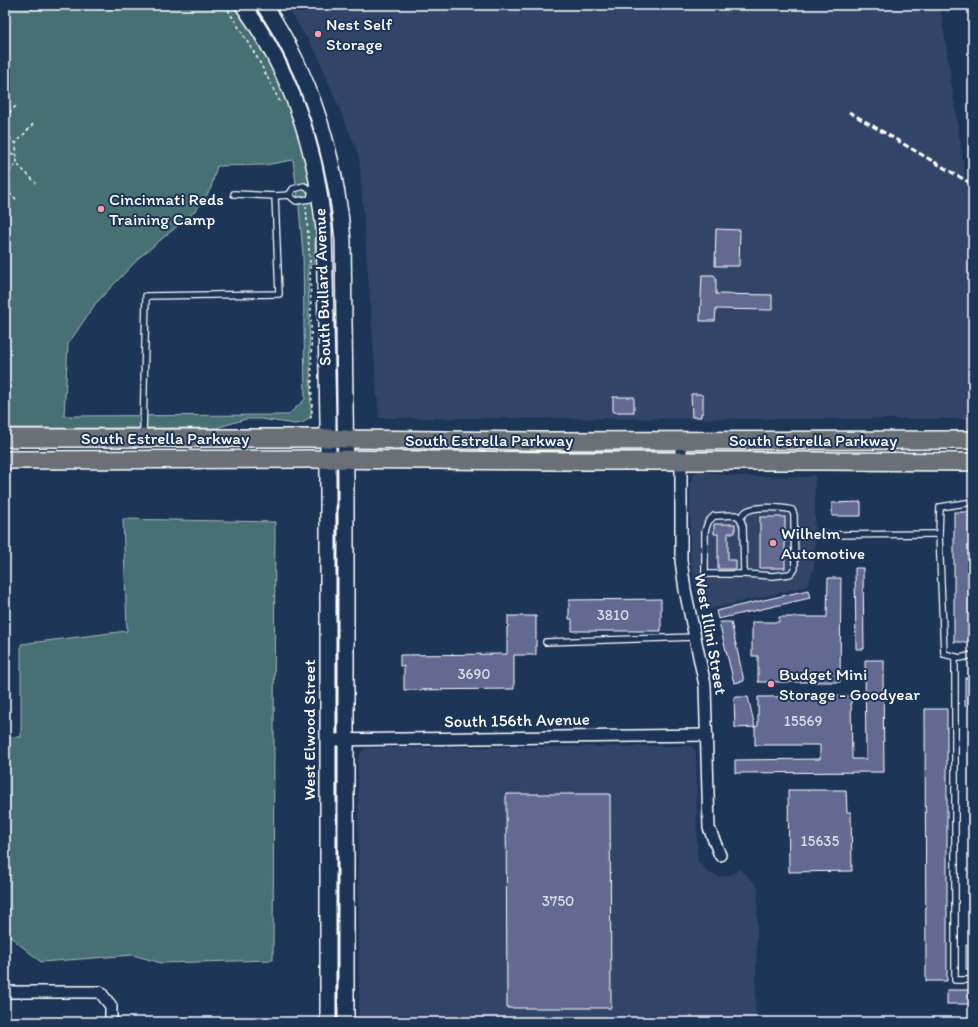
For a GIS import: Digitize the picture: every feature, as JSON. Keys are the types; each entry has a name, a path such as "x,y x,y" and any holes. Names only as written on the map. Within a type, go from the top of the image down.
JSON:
{"main road":[{"name":"South Bullard Avenue","path":"242,5 264,40 286,81 298,109 313,158 315,190 323,222 325,251 327,438"},
{"name":"South Bullard Avenue","path":"270,7 301,71 320,123 334,173 343,241 346,439"},
{"name":"South Estrella Parkway","path":"5,438 327,438 537,441 973,440"},
{"name":"West Elwood Street","path":"327,438 328,1022"},
{"path":"346,439 346,1022"},
{"name":"South Estrella Parkway","path":"5,460 681,460 973,462"}],"street":[{"name":"West Illini Street","path":"681,440 681,560 685,590 705,685 709,828 720,855"},
{"name":"South 156th Avenue","path":"328,740 706,735"},
{"path":"5,992 100,992 111,1006 110,1022"}],"lane":[{"path":"234,194 275,196 289,195 296,201 310,199 315,190 304,186 293,189 289,195"},
{"path":"143,438 146,296 279,294 275,196"},
{"path":"973,502 940,507 939,534 944,654 960,658 973,655"},
{"path":"740,518 747,511 758,508 785,508 792,510 794,516 795,569 790,574 773,576 705,574 705,531 708,522 714,516 720,515 736,515 740,518 743,526 744,574"},
{"path":"822,535 939,534"},
{"path":"546,642 695,637"},
{"path":"955,656 955,980 973,980"}],"path":[{"path":"5,117 16,106"},
{"path":"5,176 16,164 16,143 33,124"},
{"path":"5,133 16,143"},
{"path":"5,154 16,154"},
{"path":"16,164 36,183"},
{"path":"5,189 18,201"}],"shaded area":[{"path":"286,5 940,5 973,230 973,419 379,418 359,156 317,54"},
{"path":"699,471 735,476 803,477 815,475 814,567 807,586 702,611 697,594 690,549 690,484 695,473"},
{"path":"690,746 695,749 696,755 698,861 708,873 721,877 732,874 740,869 758,887 755,1022 358,1022 358,761 360,754 364,749"}],"green space":[{"name":"Cincinnati Reds Training Camp","path":"5,5 232,5 246,24 270,65 287,103 300,141 309,180 316,222 314,264 308,265 311,416 303,423 295,424 261,419 246,419 216,428 5,428","holes":["293,160 303,255 305,399 288,415 64,416 68,344 96,303 141,256 191,215 202,203 211,188 217,166 265,165"]},
{"path":"123,519 275,522 273,960 161,963 133,955 41,962 8,935 5,935 5,737 21,737 21,644 127,631"}],"building":[{"path":"716,229 740,230 739,266 715,266"},
{"path":"702,275 714,275 716,278 716,294 772,295 772,310 716,309 715,321 700,321"},
{"path":"691,394 700,394 703,396 703,413 701,413 701,417 692,417"},
{"path":"613,397 634,397 634,412 613,412"},
{"path":"861,502 861,516 832,516 832,503"},
{"path":"954,512 973,512 973,642 954,642"},
{"name":"Wilhelm Automotive","path":"760,517 785,517 785,568 760,568"},
{"path":"714,524 735,524 735,533 728,533 728,560 736,560 736,569 718,569 718,534 714,534"},
{"path":"855,568 863,568 864,649 856,649"},
{"path":"828,578 841,578 840,682 758,682 758,656 752,656 752,622 779,622 779,617 827,617"},
{"path":"808,590 810,598 718,619 716,611"},
{"path":"661,599 661,631 572,631 572,619 569,619 569,600"},
{"path":"508,616 536,616 536,655 514,655 514,689 404,690 404,666 400,666 400,655 507,654"},
{"path":"719,622 731,622 744,681 734,683"},
{"path":"865,660 884,660 884,772 735,773 735,760 820,759 820,745 755,745 755,727 758,726 758,697 851,696 852,759 866,759"},
{"path":"965,678 973,678 973,706 965,706"},
{"path":"734,697 748,697 755,727 735,728"},
{"path":"925,709 947,709 947,981 926,981"},
{"path":"788,790 846,790 847,812 851,812 852,871 789,872"},
{"path":"506,794 610,794 611,1008 507,1008"},
{"path":"966,945 973,945 973,969 966,969"},
{"path":"947,990 973,990 973,1004 947,1004"}],"railway":[{"path":"849,112 970,183 973,187"}],"place":[{"name":"Nest Self Storage","path":"318,34"},
{"name":"Cincinnati Reds Training Camp","path":"101,209"},
{"name":"Wilhelm Automotive","path":"773,543"},
{"name":"Budget Mini Storage - Goodyear","path":"771,684"}]}
